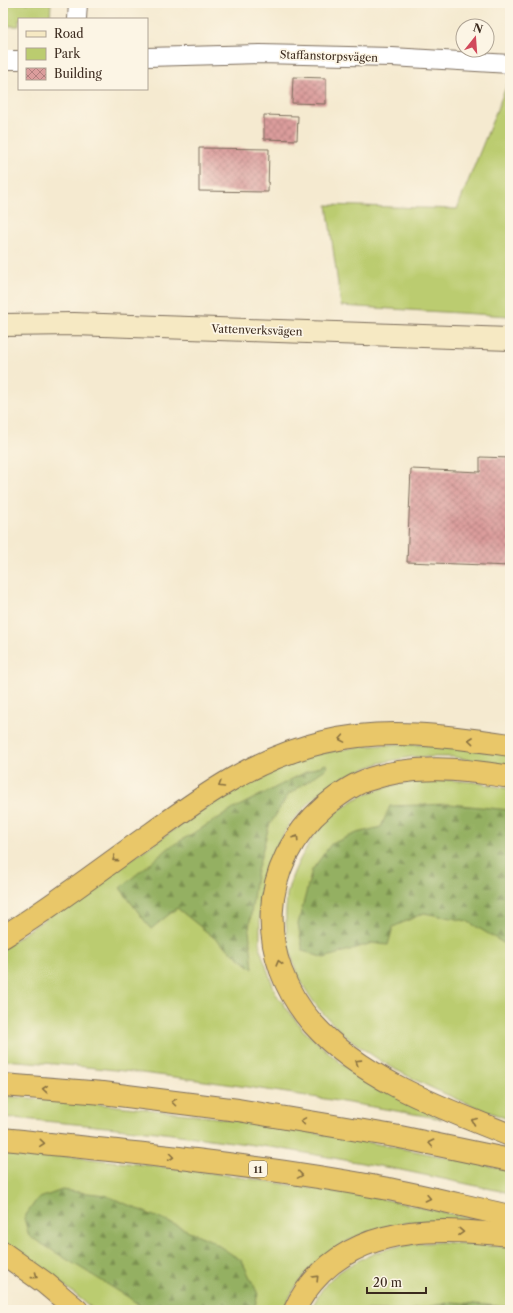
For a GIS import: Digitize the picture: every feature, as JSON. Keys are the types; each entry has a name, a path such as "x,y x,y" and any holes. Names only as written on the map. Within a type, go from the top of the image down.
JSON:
{"highway":[{"path":"3,937 62,898 199,799 242,772 294,751 324,742 351,737 379,735 441,736 510,745"},
{"path":"510,778 450,769 415,769 363,781 335,798 315,815 296,836 284,858 277,877 272,902 272,924 278,963 283,978 292,995 302,1009 328,1038 351,1058 405,1090 434,1105 510,1135"},
{"path":"3,1085 103,1093 238,1110 400,1137 510,1160"},
{"name":"11","path":"3,1139 109,1150 272,1170 384,1188 510,1216"},
{"path":"295,1310 300,1298 313,1281 330,1264 349,1251 370,1241 397,1234 423,1231 451,1231 510,1235"},
{"path":"3,1253 45,1283 77,1310"}],"street":[{"path":"77,18 78,3"},
{"name":"Staffanstorpsvägen","path":"148,57 260,54 392,57 510,64"},
{"path":"3,60 18,60"},
{"name":"Vattenverksvägen","path":"3,325 82,324 510,339"}],"green space":[{"path":"3,3 51,3 50,18 18,18 18,26 3,26"},
{"path":"510,77 510,316 341,306 327,205 457,209"},
{"path":"398,744 450,746 510,755 510,767 453,757 411,757 380,763 345,776 315,797 289,824 272,857 260,902 260,949 276,994 303,1030 341,1063 442,1119 332,1100 168,1076 58,1064 3,1060 3,948 218,799 257,777 286,763 317,754 356,747"},
{"path":"326,764 328,767 288,795 269,826 256,875 249,930 253,969 177,908 151,929 120,888 170,847 237,807 308,771"},
{"path":"438,779 474,782 510,789 510,1120 434,1089 408,1076 384,1063 340,1030 312,1000 298,976 293,963 287,936 287,892 298,863 319,828 335,813 363,795 395,785"},
{"path":"450,804 510,810 510,947 467,921 424,913 393,927 388,945 372,943 324,958 303,951 298,924 312,870 331,844 357,833 381,827 390,806"},
{"path":"3,1096 110,1105 181,1113 314,1133 398,1148 510,1170 510,1193 396,1169 277,1148 157,1132 3,1117"},
{"path":"3,1149 200,1171 383,1199 487,1222 416,1222 395,1225 355,1237 320,1259 305,1274 293,1291 284,1310 94,1310 65,1286 3,1241"},
{"path":"62,1190 105,1195 210,1240 242,1261 258,1294 254,1310 146,1310 128,1297 29,1236 24,1218 37,1199"},
{"path":"441,1242 510,1247 510,1310 311,1310 322,1289 327,1283 351,1264 392,1248 411,1244"},
{"path":"452,1302 510,1307 510,1310 410,1310"}],"building":[{"path":"293,77 326,78 326,104 292,103"},
{"path":"264,115 298,116 297,140 264,139"},
{"path":"199,148 269,149 268,192 199,191"},
{"path":"480,457 510,458 510,566 407,562 411,469 480,472"}]}
